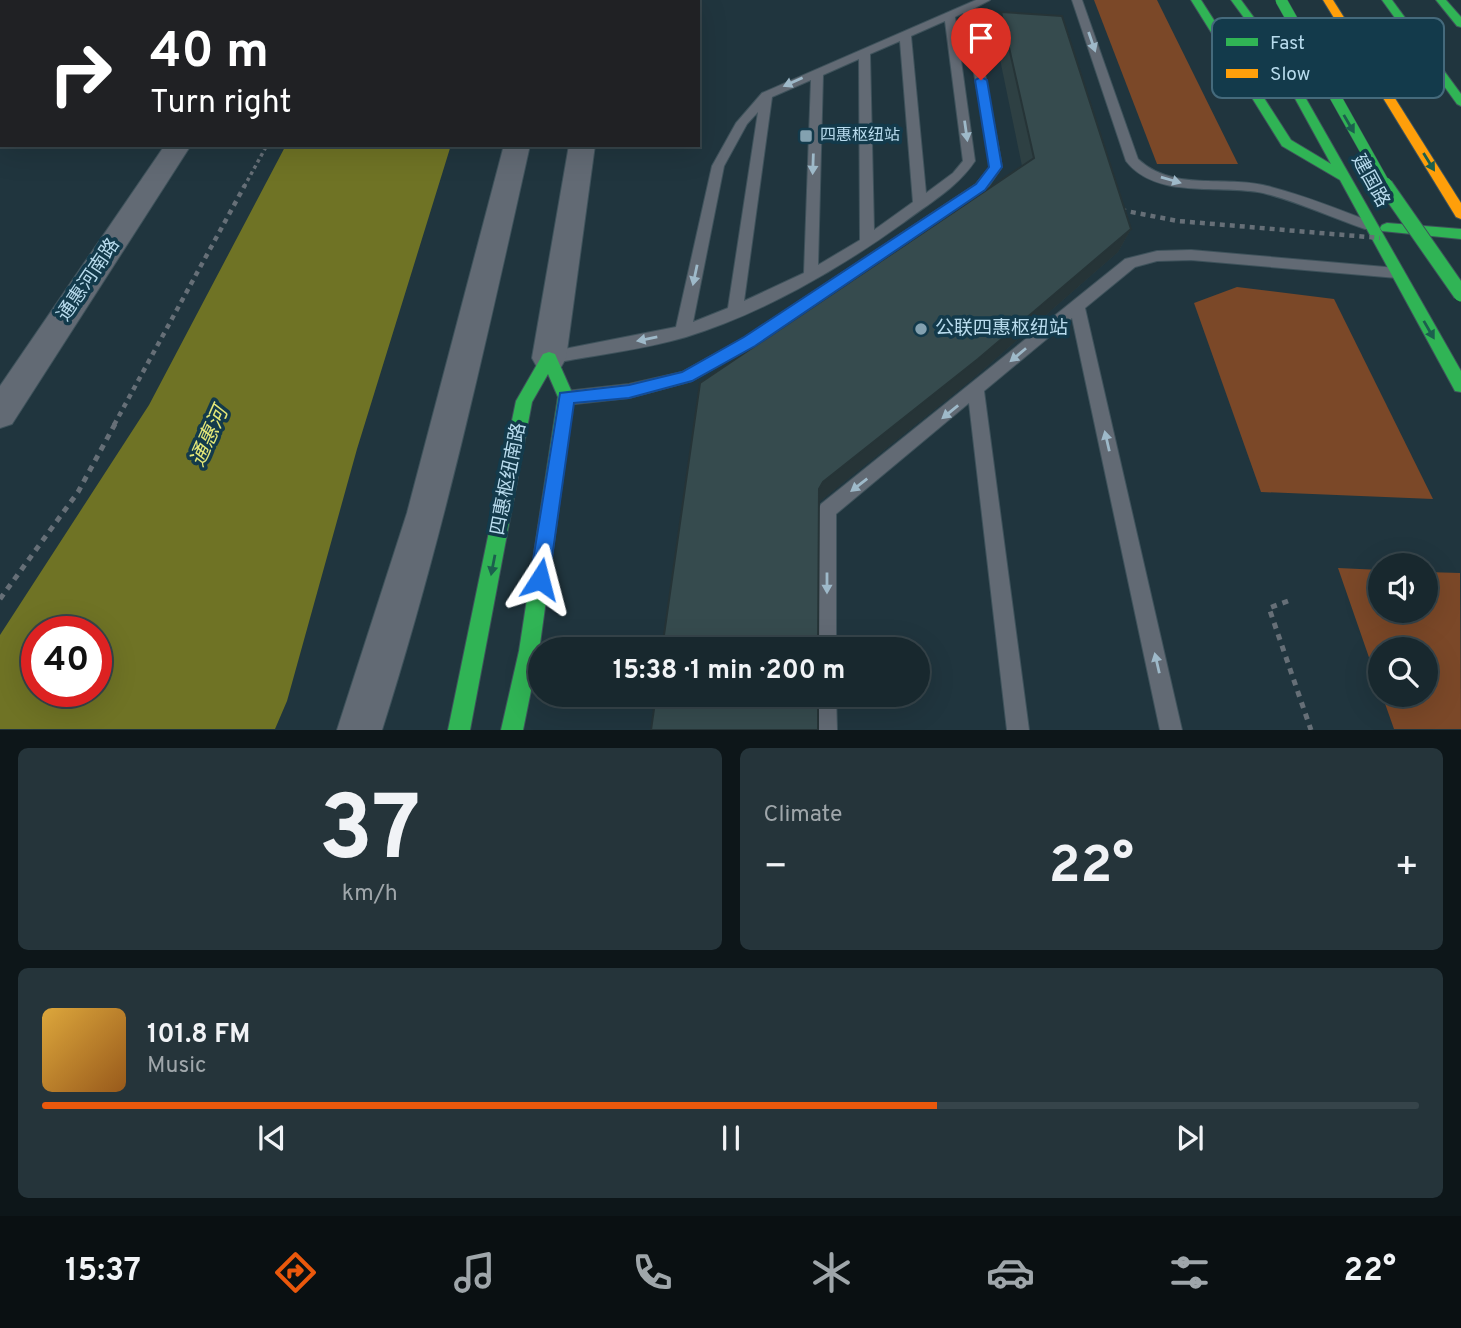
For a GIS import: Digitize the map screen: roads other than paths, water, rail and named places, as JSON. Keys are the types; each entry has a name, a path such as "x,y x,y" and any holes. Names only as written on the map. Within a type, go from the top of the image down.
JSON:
{"main road":[{"path":"1196,0 1212,25"},
{"name":"建国路","path":"1237,0 1250,18"},
{"path":"1281,0 1291,18"},
{"path":"1328,0 1339,18"},
{"path":"1387,0 1400,18"},
{"path":"1441,0 1461,24"},
{"path":"1444,79 1461,102"},
{"path":"1258,98 1286,143 1344,177"},
{"name":"建国路","path":"1300,98 1460,383"},
{"path":"1334,98 1422,244 1461,294"},
{"path":"1389,98 1461,214"},
{"path":"1376,232 1461,234"},
{"path":"1397,273 1461,279"},
{"path":"512,730 528,651 566,397 549,358"},
{"name":"四惠枢纽南路","path":"459,730 524,401 549,358"}],"street":[{"name":"通惠河南路","path":"0,414 177,147"},
{"path":"359,730 387,649 456,400 517,147"},
{"name":"四惠枢纽南路","path":"549,358 582,147"}],"lane":[{"path":"683,332 718,166 742,123 766,95 985,0"},
{"path":"1077,0 1132,161 1145,173 1190,186 1264,189 1376,232"},
{"path":"524,401 629,391 686,377 750,341 981,187 996,167 967,6"},
{"path":"549,358 683,332 735,311 811,276 867,241 958,176 968,161 949,16"},
{"path":"905,34 920,204"},
{"path":"864,51 867,241"},
{"path":"811,276 817,72"},
{"path":"735,311 766,95"},
{"path":"826,637 827,509 976,391 1129,263 1157,256 1191,256 1397,273"},
{"path":"1077,306 1171,730"},
{"path":"976,391 1018,730"},
{"path":"826,730 827,707"}],"water":[{"name":"通惠河","path":"285,147 450,147 357,449 287,701 275,729 0,729 0,635 149,405"}],"place":[{"name":"四惠枢纽站","path":"806,136"},
{"name":"公联四惠枢纽站","path":"921,329"}]}
